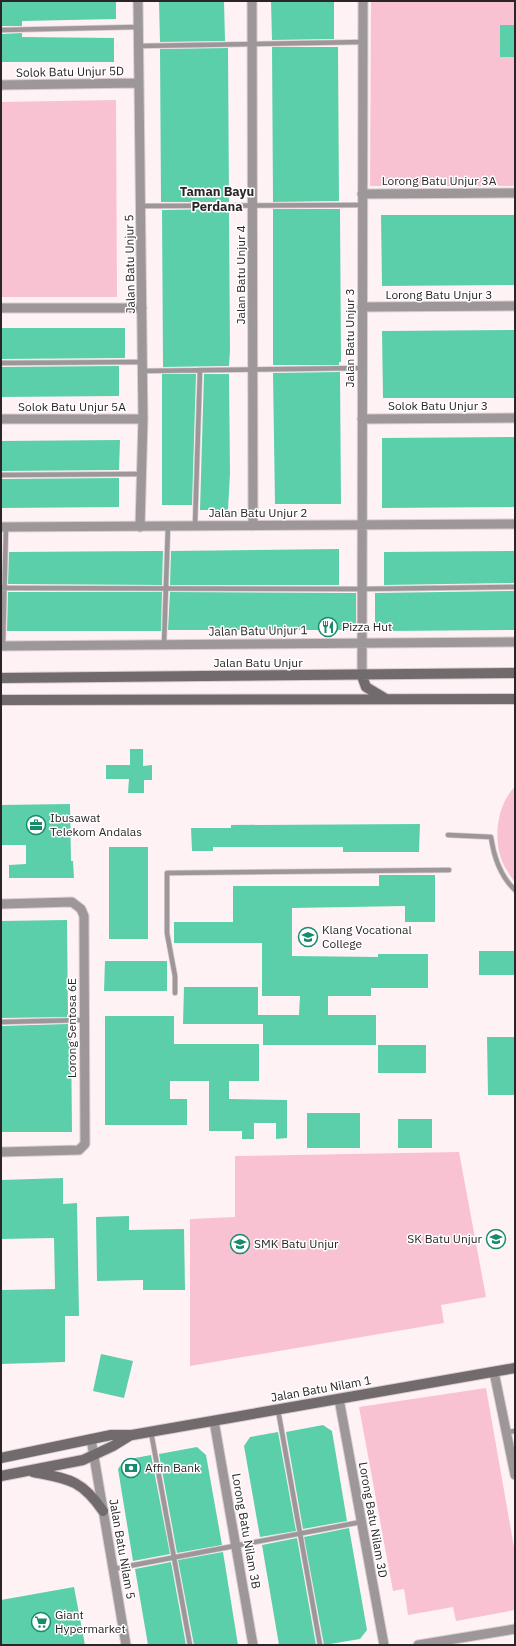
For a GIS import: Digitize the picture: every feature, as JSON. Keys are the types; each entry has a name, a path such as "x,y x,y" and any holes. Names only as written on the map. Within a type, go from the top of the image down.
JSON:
{"main road":[{"name":"Jalan Batu Unjur","path":"1,678 362,676 515,673"},
{"path":"362,676 366,686 386,699"},
{"path":"1,700 515,699"},
{"name":"Jalan Batu Nilam 1","path":"1,1458 111,1435 132,1435 151,1432 515,1368"},
{"name":"Jalan Batu Nilam 1","path":"1,1476 83,1460 94,1456 132,1435"},
{"path":"28,1471 74,1481 86,1490 103,1511"}],"street":[{"name":"Jalan Batu Unjur 5","path":"138,1 143,419 140,527"},
{"name":"Jalan Batu Unjur 4","path":"252,1 253,526"},
{"name":"Jalan Batu Unjur 3","path":"362,676 363,1"},
{"name":"Solok Batu Unjur 5D","path":"1,85 139,84"},
{"name":"Lorong Batu Unjur 3A","path":"362,194 515,193"},
{"name":"Lorong Batu Unjur 3","path":"362,307 515,306"},
{"path":"1,308 142,308"},
{"name":"Solok Batu Unjur 3","path":"362,419 515,418"},
{"name":"Solok Batu Unjur 5A","path":"1,419 143,419"},
{"name":"Jalan Batu Unjur 2","path":"3,527 515,524"},
{"name":"Jalan Batu Unjur 1","path":"2,646 515,642"},
{"name":"Lorong Sentosa 6E","path":"1,904 72,902 81,909 84,916 85,1144 84,1147 79,1150 1,1152"},
{"path":"494,1372 511,1431 515,1475"},
{"name":"Lorong Batu Nilam 3D","path":"339,1399 384,1645"},
{"name":"Lorong Batu Nilam 3B","path":"214,1421 253,1645"},
{"name":"Jalan Batu Nilam 5","path":"91,1439 126,1645"},
{"path":"418,1645 515,1629"}],"lane":[{"path":"1,30 138,27"},
{"path":"138,46 363,42"},
{"path":"141,206 362,205"},
{"path":"1,363 200,370 362,368"},
{"path":"195,525 200,370"},
{"path":"1,475 141,474"},
{"path":"164,644 168,526"},
{"path":"2,646 3,527"},
{"path":"3,588 362,589 515,587"},
{"path":"448,835 491,837 493,851 500,870 508,884 515,890"},
{"path":"175,993 175,976 167,933 167,873 449,870"},
{"path":"1,1022 84,1020"},
{"path":"278,1410 320,1645"},
{"path":"151,1432 190,1645"},
{"path":"113,1569 361,1522"}],"shaded area":[{"path":"371,1 515,1 515,186 370,186"},
{"path":"116,100 117,297 1,297 1,102"},
{"path":"515,787 515,883 502,861 499,852 497,833 498,822 504,802"},
{"path":"459,1152 486,1297 441,1305 444,1323 190,1366 190,1219 235,1217 235,1156"},
{"path":"486,1388 515,1553 515,1610 456,1621 453,1607 408,1615 404,1589 393,1591 359,1407"}],"building":[{"path":"1,1 116,1 116,19 22,21 22,26 1,26"},
{"path":"159,1 224,1 225,41 160,42"},
{"path":"271,1 334,1 334,39 272,40"},
{"path":"500,25 515,25 515,57 500,57"},
{"path":"22,33 22,37 114,38 114,62 1,62 1,34"},
{"path":"272,47 338,47 339,201 273,202"},
{"path":"228,48 229,202 161,202 160,49"},
{"path":"229,209 229,366 163,367 162,210"},
{"path":"273,209 340,209 341,362 339,362 339,365 273,365"},
{"path":"381,215 515,215 515,285 382,286"},
{"path":"1,328 125,328 125,358 1,359"},
{"path":"515,330 515,398 383,398 382,331"},
{"path":"119,366 119,396 1,397 1,367"},
{"path":"340,372 341,504 275,504 273,373"},
{"path":"162,374 196,374 192,505 162,505"},
{"path":"204,374 229,374 230,473 228,510 200,510"},
{"path":"515,437 515,507 382,508 382,438"},
{"path":"120,440 119,470 1,471 1,441"},
{"path":"119,478 119,507 1,508 1,479"},
{"path":"339,549 339,585 170,585 171,551"},
{"path":"163,551 162,585 8,584 9,552"},
{"path":"515,551 515,583 384,585 384,552"},
{"path":"515,591 515,630 384,631 375,624 375,593"},
{"path":"8,592 162,592 161,631 7,631"},
{"path":"170,592 356,593 356,623 347,630 168,630"},
{"path":"130,749 143,749 143,766 152,765 152,780 144,780 144,793 128,793 129,779 106,779 106,765 130,765"},
{"name":"Ibusawat Telekom Andalas","path":"70,804 71,861 73,861 74,878 9,878 9,865 26,864 26,845 1,845 1,805"},
{"path":"420,824 419,852 343,852 343,847 213,847 213,851 192,851 191,828 231,828 231,825"},
{"path":"109,847 148,847 148,939 109,939"},
{"path":"379,875 435,875 435,922 405,922 405,906 292,908 292,956 378,957 378,954 428,954 428,988 371,988 371,996 328,996 328,1015 376,1015 376,1045 263,1045 263,1024 183,1024 184,987 258,987 258,1015 299,1015 300,996 262,996 262,943 174,943 174,922 233,922 233,886 379,886"},
{"path":"67,920 68,1017 1,1018 1,921"},
{"path":"479,951 515,951 515,975 479,975"},
{"path":"105,961 167,961 167,991 104,991"},
{"path":"105,1016 174,1016 174,1044 259,1044 259,1081 229,1081 229,1099 287,1100 287,1138 276,1139 276,1123 254,1123 254,1139 242,1139 242,1131 209,1131 209,1081 170,1081 170,1099 187,1099 187,1125 105,1125"},
{"path":"68,1024 68,1031 71,1031 72,1132 1,1132 1,1026"},
{"path":"487,1037 515,1037 515,1095 488,1095"},
{"path":"378,1045 426,1045 426,1073 378,1073"},
{"path":"307,1113 360,1113 360,1148 307,1148"},
{"path":"398,1119 432,1119 432,1148 398,1148"},
{"path":"63,1178 63,1204 77,1203 79,1316 65,1316 65,1362 1,1364 1,1290 55,1289 54,1238 1,1239 1,1180"},
{"path":"129,1216 129,1230 184,1229 185,1290 143,1290 143,1280 97,1281 96,1217"},
{"path":"101,1354 133,1361 124,1398 93,1391"},
{"path":"323,1425 332,1431 347,1521 303,1529 286,1432"},
{"path":"278,1432 296,1531 260,1537 244,1446 250,1437"},
{"path":"197,1447 206,1455 222,1545 177,1553 159,1454"},
{"path":"151,1455 170,1554 133,1561 118,1469 124,1460"},
{"path":"349,1528 367,1630 360,1639 324,1645 304,1537"},
{"path":"297,1538 316,1645 279,1645 262,1545"},
{"path":"223,1552 238,1645 194,1645 178,1560"},
{"path":"171,1562 186,1645 148,1645 135,1569"},
{"name":"Giant Hypermarket","path":"74,1587 85,1645 1,1645 1,1600"}],"place":[{"name":"Pizza Hut","path":"328,627"},
{"name":"Ibusawat Telekom Andalas","path":"36,825"},
{"name":"Klang Vocational College","path":"308,937"},
{"name":"SK Batu Unjur","path":"496,1239"},
{"name":"SMK Batu Unjur","path":"240,1244"},
{"name":"Affin Bank","path":"131,1468"},
{"name":"Giant Hypermarket","path":"41,1622"}],"district":[{"name":"Taman Bayu Perdana","path":"217,198"}]}
